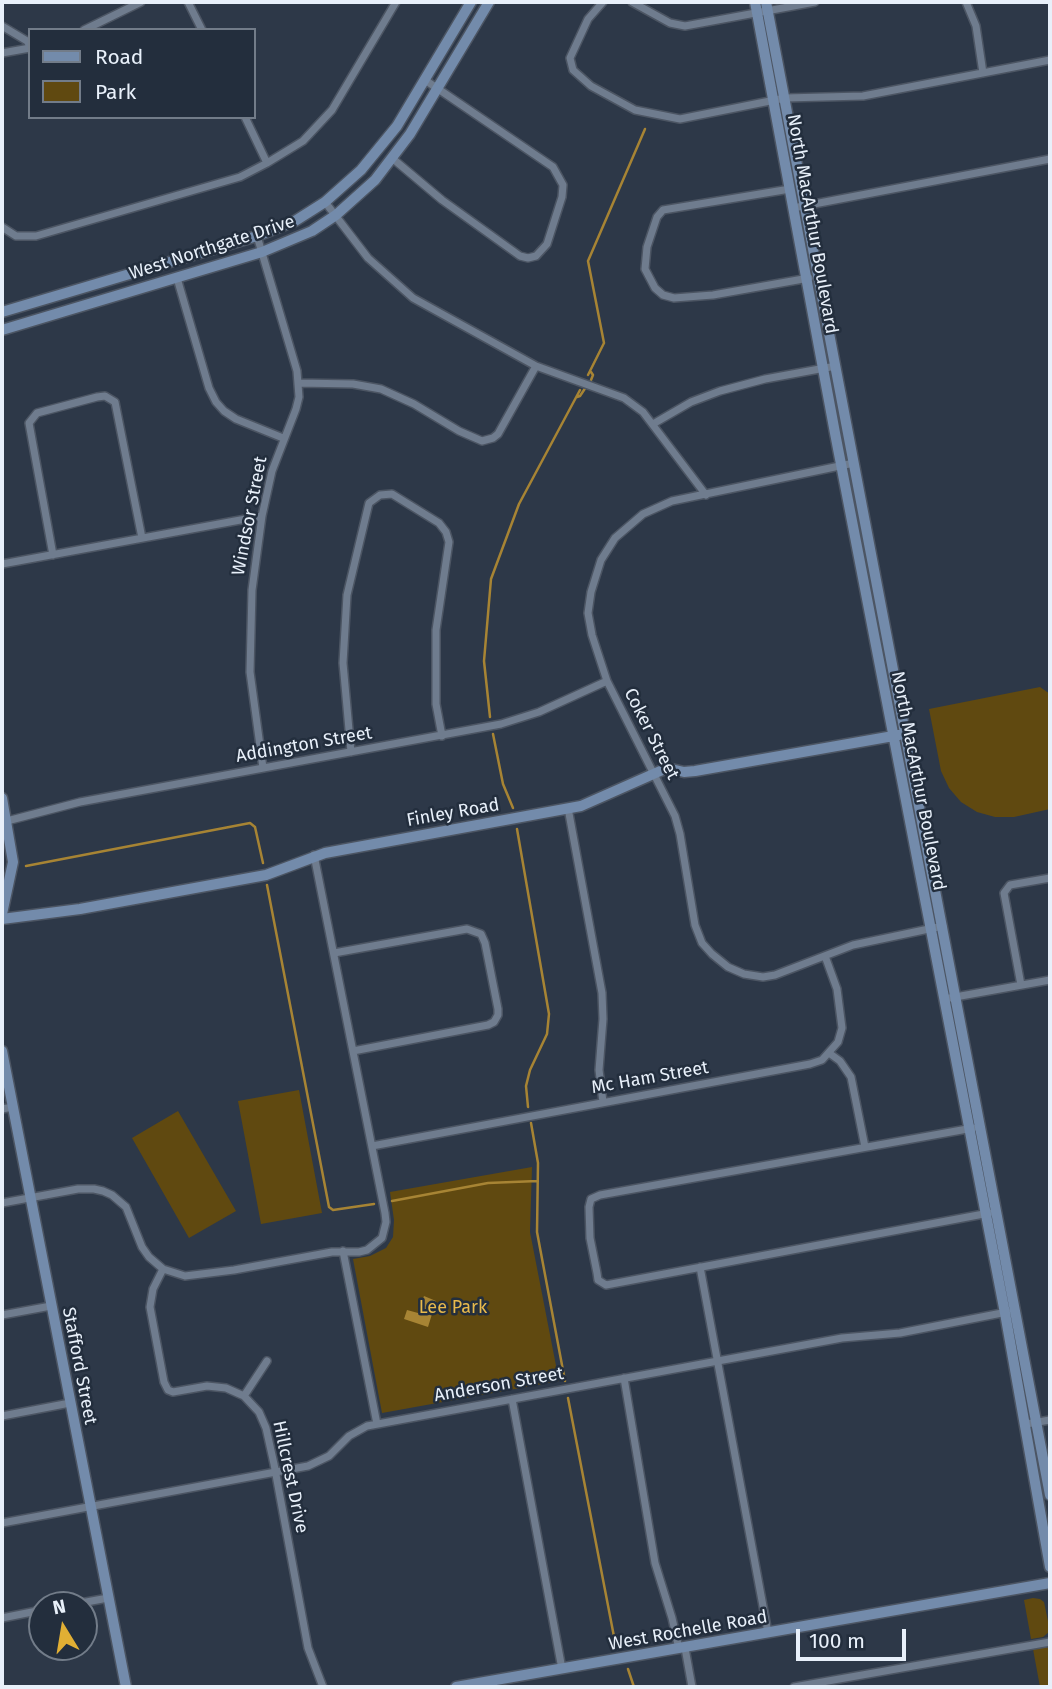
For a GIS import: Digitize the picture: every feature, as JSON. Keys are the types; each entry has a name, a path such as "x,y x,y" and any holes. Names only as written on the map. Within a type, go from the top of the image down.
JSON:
{"main road":[{"name":"West Northgate Drive","path":"2,312 257,236 295,221 325,202 361,170 397,127 471,2"},
{"name":"West Northgate Drive","path":"2,330 262,252 312,230 336,215 375,180 392,158 438,88 489,2"},
{"name":"North MacArthur Boulevard","path":"767,6 943,926 975,1128 1031,1423 1050,1491"},
{"name":"North MacArthur Boulevard","path":"756,7 930,928 975,1128"},
{"path":"853,527 866,525"},
{"path":"865,589 878,587"},
{"path":"885,691 897,688"},
{"name":"Finley Road","path":"2,919 89,907 266,875 314,855 568,808 594,801 667,768 684,772 695,771 906,734"},
{"path":"2,798 13,862 2,914"},
{"name":"Stafford Street","path":"2,1051 7,1108 30,1198 126,1687"},
{"name":"North MacArthur Boulevard","path":"1031,1423 1029,1442 1050,1567"},
{"path":"1029,1442 1044,1484 1050,1491"},
{"name":"West Rochelle Road","path":"456,1687 1050,1583"}],"street":[{"path":"88,28 141,2"},
{"path":"188,2 201,28"},
{"path":"2,227 16,236 36,236 240,177 267,163 303,141 332,110 396,2"},
{"path":"603,2 588,19 570,58 573,70 592,86 635,110 680,119 785,98 863,96 1050,60"},
{"path":"632,2 670,23 685,26 756,7 815,2"},
{"path":"966,2 976,26 983,73"},
{"path":"2,26 28,43"},
{"path":"2,53 28,47"},
{"path":"392,158 442,200 507,248 528,258 542,251 547,244 562,197 563,185 554,167 425,80"},
{"path":"246,119 267,163"},
{"path":"793,208 1050,159"},
{"path":"790,189 661,211 646,250 646,273 657,290 674,298 713,295 819,276"},
{"path":"325,202 368,258 414,298 536,366 624,398 643,412 706,495"},
{"name":"Windsor Street","path":"257,236 299,383 296,409 272,471 262,516 252,590 249,651 251,696 262,768"},
{"path":"177,278 209,388 216,402 236,419 283,439"},
{"path":"299,383 353,384 381,389 482,441 498,434 536,366"},
{"path":"653,424 691,402 720,390 835,366"},
{"path":"53,555 29,423 37,412 105,396 115,402 142,538"},
{"name":"Coker Street","path":"854,463 672,501 643,513 615,538 601,560 593,580 588,613 596,652 607,681 675,816 695,925 702,943 712,954 728,967 744,974 775,975 874,939 943,926"},
{"path":"351,752 343,663 347,595 369,503 380,495 392,494 439,523 449,542 440,589 435,663 436,704 442,736"},
{"path":"2,564 262,516"},
{"name":"Addington Street","path":"4,822 80,802 516,721 607,681"},
{"path":"568,808 603,993 599,1070 603,1102"},
{"path":"2,1203 86,1188 112,1195 126,1207 142,1247 163,1269 178,1275 196,1276 343,1251 367,1250 376,1244 385,1231 385,1213 314,855"},
{"path":"1021,985 1004,893 1010,886 1050,878"},
{"path":"334,953 467,929 481,934 487,955 498,1015 494,1022 353,1051"},
{"path":"825,956 837,989 842,1028 838,1042 830,1053 850,1077 865,1147"},
{"path":"944,999 1050,980"},
{"name":"Mc Ham Street","path":"372,1146 810,1064 822,1060 830,1053"},
{"path":"975,1128 600,1195 590,1202 590,1238 598,1280 606,1285 991,1213"},
{"path":"343,1251 377,1424"},
{"path":"700,1267 768,1633"},
{"path":"163,1269 153,1289 150,1307 166,1388 173,1392 215,1386 244,1396 267,1361"},
{"path":"2,1315 51,1306"},
{"name":"Anderson Street","path":"2,1524 316,1463 329,1456 354,1432 377,1424 842,1338 900,1333 1010,1312"},
{"path":"624,1378 655,1563 692,1687"},
{"name":"Hillcrest Drive","path":"244,1396 258,1412 266,1428 308,1648 323,1687"},
{"path":"512,1399 562,1669"},
{"path":"2,1416 70,1404"},
{"path":"1031,1423 1050,1420"},
{"path":"98,1600 108,1598"},
{"path":"2,1618 28,1613"},
{"path":"794,1687 1050,1642"}],"green space":[{"path":"1040,687 1050,694 1050,809 1014,817 995,817 977,812 961,802 949,788 941,771 929,709"},
{"path":"299,1090 322,1213 261,1224 238,1101"},
{"path":"178,1111 236,1211 189,1238 132,1138"},
{"name":"Lee Park","path":"532,1167 530,1232 559,1381 382,1413 353,1259 370,1256 386,1248 393,1237 394,1220 390,1192"},
{"path":"1033,1598 1044,1602 1050,1631 1043,1637 1031,1639 1024,1600"},
{"path":"1050,1648 1050,1687 1040,1687 1033,1649"}],"shaded area":[{"path":"424,1296 436,1301 428,1327 404,1319 407,1310 418,1313"}],"waterway":[{"path":"588,375 604,343 588,261 645,129"},
{"path":"589,385 593,375 591,372"},
{"path":"577,397 586,387"},
{"path":"490,717 484,661 491,579 519,504 580,390"},
{"path":"493,734 503,784 513,808"},
{"path":"26,866 250,823 255,827 263,863"},
{"path":"517,829 549,1014 547,1034 530,1070 526,1086 528,1107"},
{"path":"267,885 329,1207 333,1210 374,1204"},
{"path":"531,1123 538,1163 537,1232 565,1381"},
{"path":"392,1201 488,1183 537,1181"},
{"path":"568,1398 616,1647"},
{"path":"628,1669 634,1687"}]}
